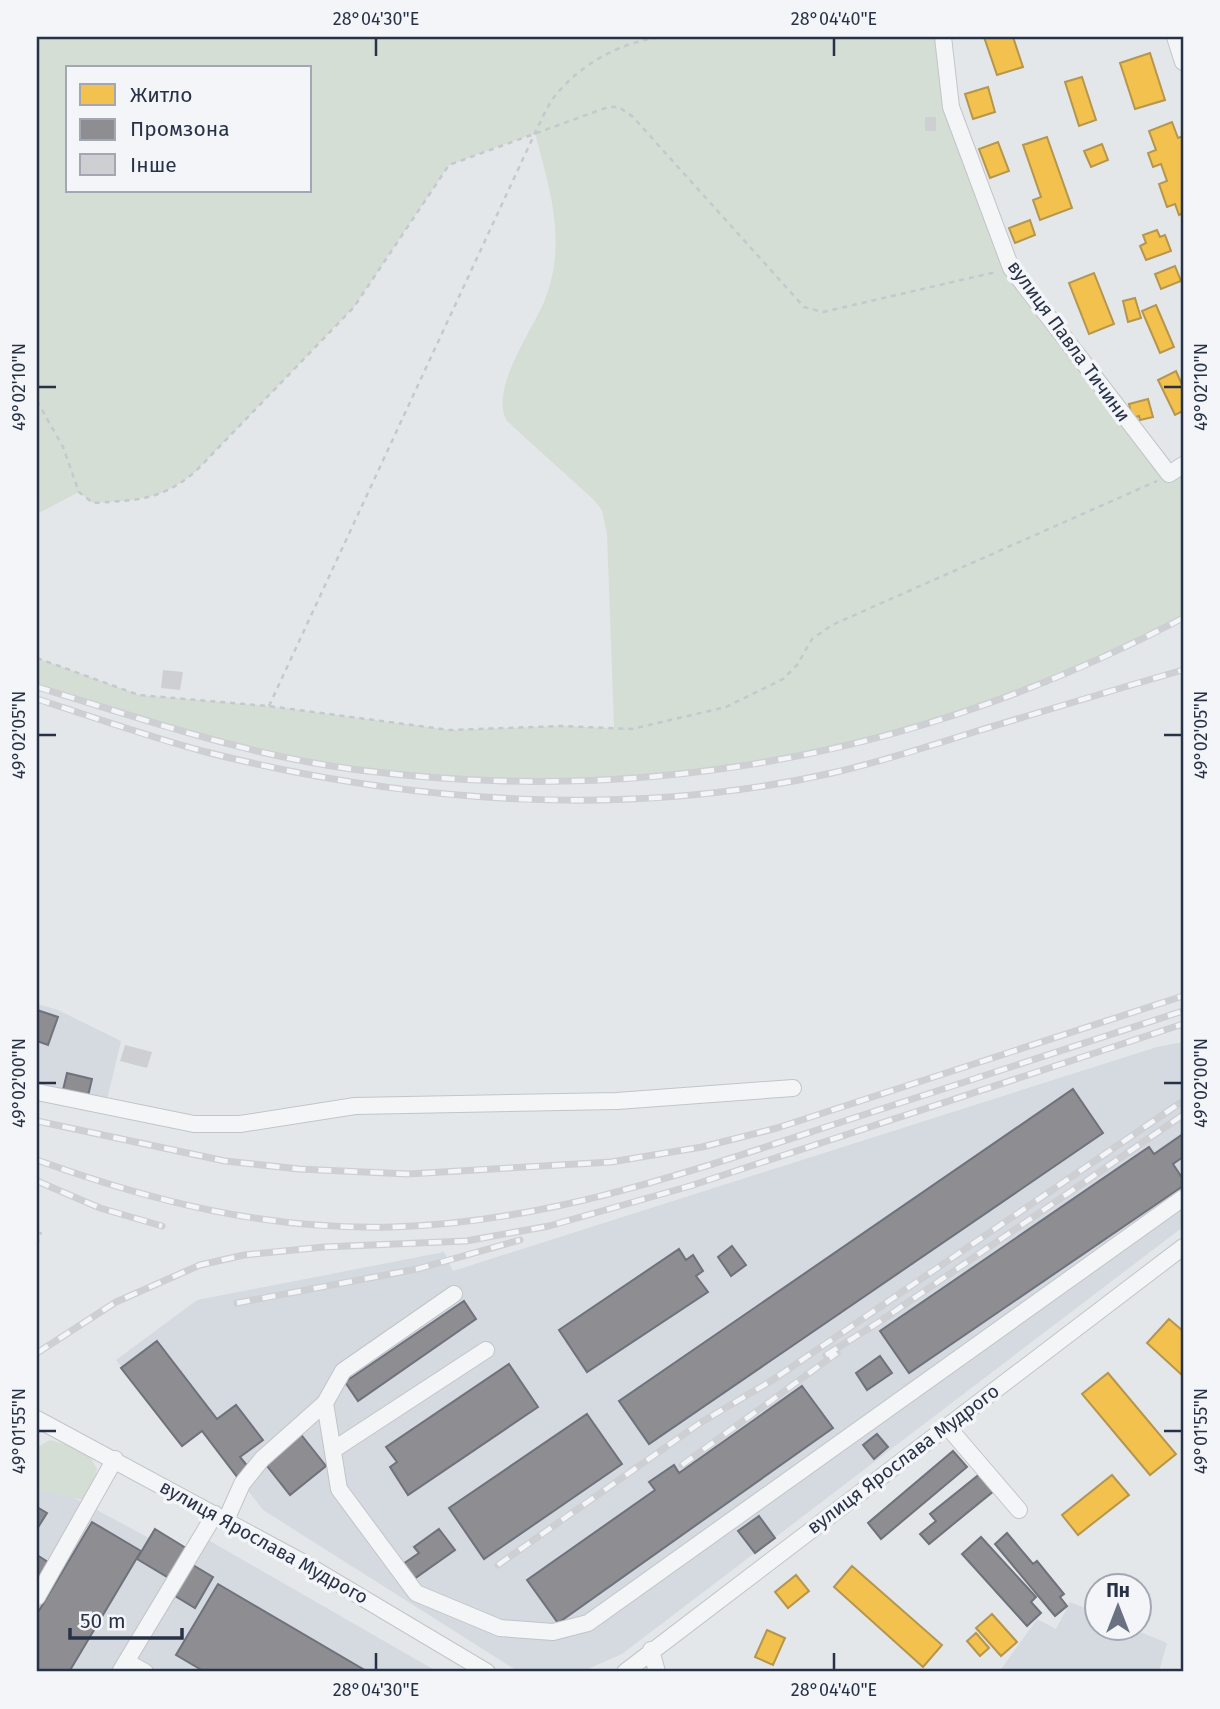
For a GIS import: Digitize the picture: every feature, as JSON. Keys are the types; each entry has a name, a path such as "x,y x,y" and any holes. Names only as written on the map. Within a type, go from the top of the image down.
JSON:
{"street":[{"name":"вулиця Павла Тичини","path":"943,37 951,107 1011,268 1176,470"},
{"path":"1175,37 1183,62"},
{"path":"37,1092 194,1124 240,1124 355,1106 617,1101 793,1088"},
{"path":"325,1403 339,1489 416,1593 500,1628 553,1632 588,1623 1183,1198"},
{"name":"вулиця Ярослава Мудрого","path":"625,1672 650,1650 1183,1247"},
{"path":"145,1672 123,1667 262,1459 325,1403 343,1371 453,1294"},
{"path":"333,1450 486,1350"},
{"name":"вулиця Ярослава Мудрого","path":"37,1419 221,1517 487,1672"},
{"path":"947,1426 1019,1510"},
{"path":"37,1597 116,1460"},
{"path":"650,1650 657,1672"}],"path":[{"path":"268,706 535,133 558,91 588,65 629,44 661,37"},
{"path":"37,401 63,447 79,492 87,500 93,503 142,500 173,489 195,472 354,307 449,165 599,108 613,106 626,110 804,307 813,312 823,312 1011,268"},
{"path":"37,659 125,693 268,706 450,730 561,726 632,729 726,707 783,679 797,665 812,639 832,625 1176,470"},
{"path":"37,1244 41,1232"}],"shaded area":[{"path":"37,37 943,37 945,78 1011,268 1169,474 1183,465 1183,618 1086,665 987,704 886,736 783,759 679,774 573,781 467,780 318,764 196,735 37,687 37,658 139,695 268,706 450,730 561,726 614,728 607,534 602,510 507,421 503,409 507,378 544,302 555,259 556,238 551,196 535,133 449,165 354,307 195,472 170,489 147,497 93,503 79,492 37,514"},
{"path":"37,1004 58,1010 121,1041 106,1104 37,1087"},
{"path":"1183,1042 1183,1227 622,1654 581,1672 519,1672 263,1510 202,1431 182,1446 116,1360 197,1300 444,1252 453,1271 1157,1047"},
{"path":"50,1440 86,1450 97,1469 88,1501 37,1490 37,1447"},
{"path":"37,1478 149,1538 155,1529 186,1548 196,1533 438,1672 37,1672"},
{"path":"1070,1602 1084,1608 1084,1642 1154,1642 1154,1638 1167,1643 1159,1672 999,1672 1037,1619 1056,1629"}],"building: Житло":[{"path":"984,37 1013,37 1023,67 997,75"},
{"path":"1150,53 1165,100 1135,109 1120,63"},
{"path":"1082,77 1096,120 1079,126 1065,82"},
{"path":"988,87 995,112 973,119 965,94"},
{"path":"1172,122 1178,138 1183,136 1183,213 1179,215 1175,204 1167,207 1159,184 1167,181 1161,164 1153,167 1148,153 1156,150 1149,131"},
{"path":"1047,137 1072,208 1040,220 1033,200 1041,197 1023,145"},
{"path":"998,142 1009,171 990,178 979,149"},
{"path":"1102,144 1108,160 1091,167 1084,151"},
{"path":"1030,220 1035,235 1015,243 1009,228"},
{"path":"1157,230 1160,237 1165,235 1171,251 1146,260 1140,246 1146,243 1143,235"},
{"path":"1175,266 1181,281 1161,289 1155,274"},
{"path":"1094,273 1114,324 1089,334 1069,283"},
{"path":"1135,298 1141,318 1128,322 1123,301"},
{"path":"1156,305 1174,347 1160,353 1142,311"},
{"path":"1176,371 1183,387 1183,411 1175,415 1158,380"},
{"path":"1148,399 1153,417 1140,420 1139,416 1132,418 1129,404"},
{"path":"1169,1319 1183,1331 1183,1376 1147,1343"},
{"path":"1108,1373 1176,1454 1150,1475 1082,1394"},
{"path":"1112,1475 1129,1495 1078,1535 1062,1515"},
{"path":"852,1566 942,1645 923,1667 834,1587"},
{"path":"796,1575 809,1591 788,1608 775,1592"},
{"path":"992,1614 1017,1642 1001,1656 976,1628"},
{"path":"767,1630 785,1638 773,1665 755,1657"},
{"path":"976,1633 989,1648 980,1656 967,1641"}],"building: Промзона":[{"path":"37,1010 58,1017 48,1045 37,1041"},
{"path":"67,1073 92,1079 88,1096 63,1090"},
{"path":"1073,1089 1103,1133 649,1444 619,1401"},
{"path":"1183,1134 1183,1157 1173,1164 1183,1179 1183,1186 909,1373 880,1331 1149,1147 1154,1154"},
{"path":"732,1246 746,1265 731,1276 718,1257"},
{"path":"679,1249 686,1260 693,1255 703,1271 696,1276 708,1292 587,1372 559,1330"},
{"path":"464,1301 476,1319 358,1401 345,1382"},
{"path":"157,1341 217,1419 236,1405 263,1440 240,1457 250,1469 238,1478 202,1431 182,1446 121,1368"},
{"path":"880,1356 892,1373 867,1390 856,1373"},
{"path":"509,1364 538,1407 408,1495 390,1467 397,1462 386,1447"},
{"path":"802,1386 833,1428 558,1623 527,1580 655,1490 649,1482 674,1465 679,1473"},
{"path":"587,1414 622,1464 484,1559 449,1508"},
{"path":"299,1432 326,1466 290,1495 263,1461"},
{"path":"877,1434 888,1447 874,1459 863,1445"},
{"path":"953,1451 967,1467 881,1539 868,1523"},
{"path":"981,1473 995,1490 929,1544 920,1534 936,1521 930,1514"},
{"path":"37,1507 47,1513 37,1529"},
{"path":"759,1516 775,1538 755,1553 738,1531"},
{"path":"92,1522 141,1551 69,1672 37,1672 37,1614"},
{"path":"155,1529 186,1548 169,1578 137,1559"},
{"path":"439,1529 455,1550 414,1579 403,1564 419,1553 414,1547"},
{"path":"1007,1533 1033,1564 1037,1561 1064,1594 1060,1597 1067,1606 1055,1616 995,1544"},
{"path":"981,1537 1036,1597 1031,1602 1041,1613 1027,1626 962,1554"},
{"path":"37,1555 48,1562 37,1581"},
{"path":"193,1565 213,1577 195,1608 175,1596"},
{"path":"218,1584 368,1672 205,1672 176,1655"}],"building: Інше":[{"path":"925,117 936,117 936,131 925,131"},
{"path":"163,670 183,672 180,690 161,688"},
{"path":"125,1045 152,1052 147,1068 120,1061"}],"railway":[{"path":"37,687 196,735 318,764 468,780 575,781 680,774 783,759 885,736 986,704 1085,665 1183,618"},
{"path":"37,699 185,746 282,769 438,793 518,799 597,800 677,796 755,787 832,773 1183,670"},
{"path":"37,1121 225,1161 299,1169 408,1174 611,1162 702,1147 777,1128 1183,996"},
{"path":"37,1160 124,1189 255,1218 345,1227 447,1224 556,1206 663,1179 1183,1011"},
{"path":"37,1353 116,1302 200,1265 244,1255 324,1247 466,1241 549,1226 690,1186 1183,1024"},
{"path":"498,1565 700,1423 771,1381 1183,1101"},
{"path":"826,1355 879,1322 1183,1115"},
{"path":"37,1181 100,1208 162,1226"},
{"path":"237,1303 417,1269 520,1240"},
{"path":"682,1465 837,1353"}]}
